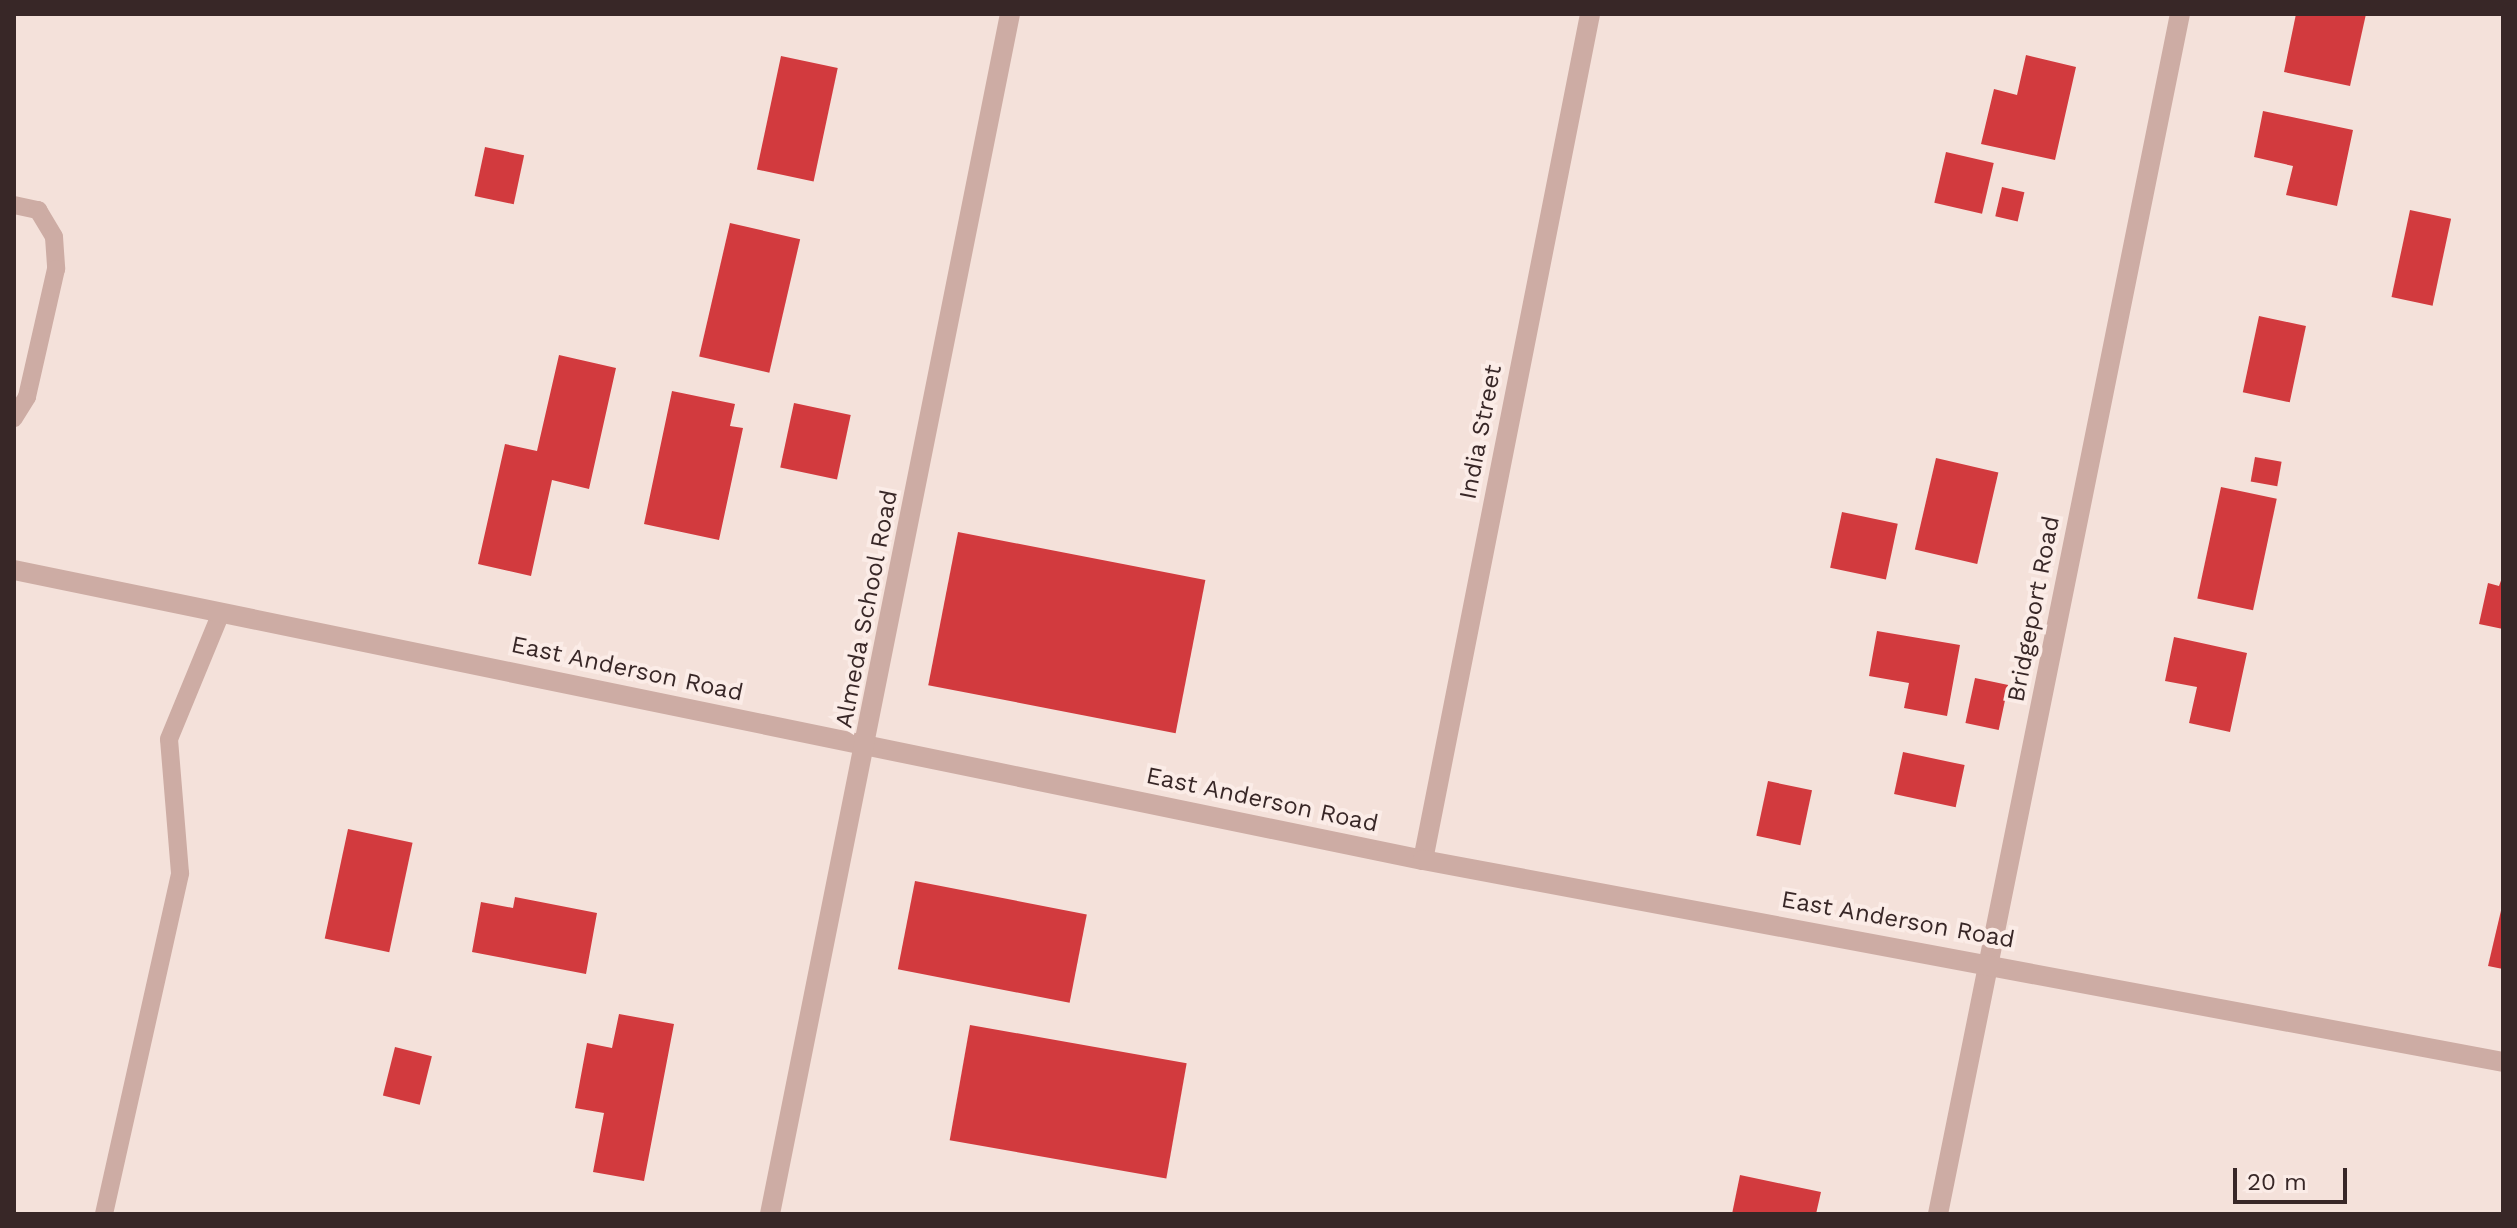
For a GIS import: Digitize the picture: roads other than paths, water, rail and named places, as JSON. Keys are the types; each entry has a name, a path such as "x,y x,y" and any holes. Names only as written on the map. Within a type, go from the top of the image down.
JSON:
{"street":[{"name":"Almeda School Road","path":"770,1214 867,745 1010,14"},
{"name":"India Street","path":"1423,860 1590,14"},
{"name":"Bridgeport Road","path":"1938,1214 2180,14"},
{"name":"East Anderson Road","path":"14,570 1423,860 1990,963 2503,1062"}],"lane":[{"path":"14,205 38,210 54,237 56,269 27,397 14,418"},
{"path":"104,1214 180,873 169,739 221,613"}]}
